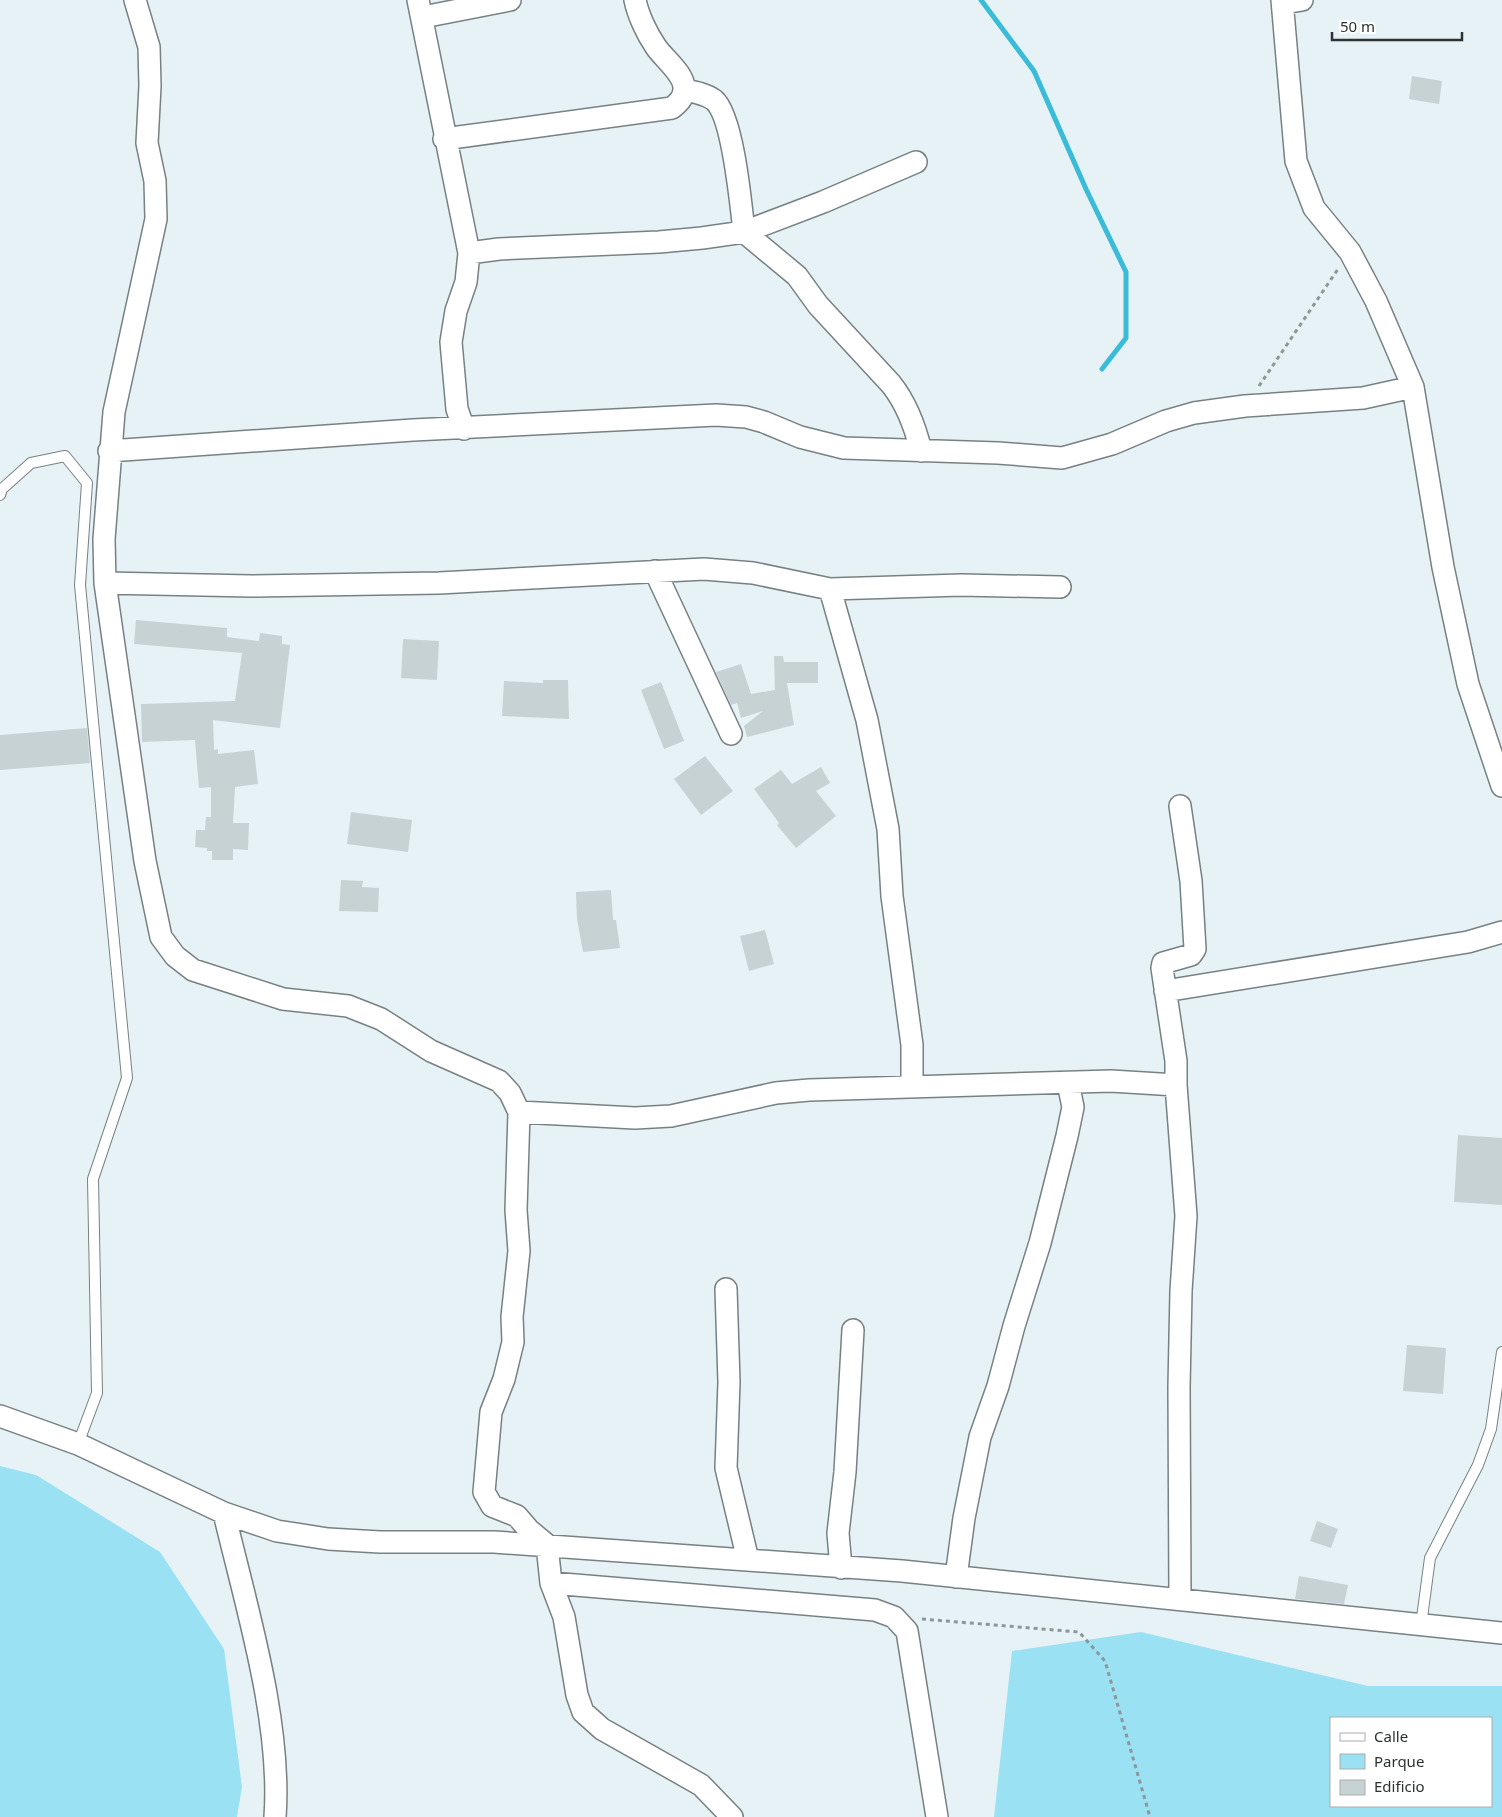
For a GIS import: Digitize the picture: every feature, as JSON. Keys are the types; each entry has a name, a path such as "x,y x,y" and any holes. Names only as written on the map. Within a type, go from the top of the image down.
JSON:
{"street":[{"path":"135,0 149,47 150,86 147,144 155,181 156,219 114,412 109,451 104,539 104,583 144,862 161,937 175,956 192,970 283,999 348,1006 381,1019 431,1051 499,1081 510,1093 520,1112 516,1210 519,1251 512,1316 513,1342 504,1379 491,1412 484,1492 492,1506 517,1516 529,1530 547,1545 550,1583 564,1617 577,1695 583,1712 602,1729 701,1785 732,1817"},
{"path":"464,429 457,409 451,342 456,311 466,282 469,253 456,183 444,139 420,8 510,0"},
{"path":"444,139 656,112 672,108 681,100 685,90 679,76 655,46 635,0"},
{"path":"1289,1 1296,161 1314,208 1350,252 1376,301 1413,387 1443,566 1468,684 1502,786"},
{"path":"685,90 714,100 721,108 731,144 744,232 797,276 818,305 892,384 901,396 910,416 921,451"},
{"path":"469,253 500,249 685,240 744,232 823,202 916,162"},
{"path":"109,451 413,430 731,416 764,422 800,437 844,448 1062,458 1112,444 1166,421 1194,413 1245,406 1363,398 1413,387"},
{"path":"104,583 251,586 429,583 704,569 753,573 830,589 961,584 1060,586"},
{"path":"655,571 731,734"},
{"path":"830,589 866,720 888,829 892,896 912,1045 912,1086"},
{"path":"1180,806 1191,881 1195,949 1191,955 1163,963 1162,978 1176,1061 1176,1085 1186,1216 1180,1291 1180,1599"},
{"path":"1165,991 1468,942 1502,932"},
{"path":"520,1112 635,1118 712,1108 776,1094 809,1090 1068,1083 1111,1080 1176,1085"},
{"path":"956,1577 964,1518 980,1437 998,1386 1014,1326 1040,1243 1067,1136 1073,1107 1068,1083"},
{"path":"726,1289 729,1382 726,1468 748,1560"},
{"path":"842,1568 838,1533 845,1472 853,1330"},
{"path":"0,1416 78,1444 224,1513 277,1531 328,1539 380,1542 494,1542 748,1560 956,1577 1502,1634"},
{"path":"224,1513 266,1695 277,1793 275,1817"},
{"path":"550,1583 875,1610 894,1617 906,1631 937,1817"}],"lane":[{"path":"0,495 2,489 31,462 65,456 88,483 80,585 127,1078 93,1179 97,1393 78,1444"},
{"path":"1421,1625 1430,1558 1478,1465 1491,1429 1502,1352"}],"path":[{"path":"1245,406 1350,252"},
{"path":"894,1617 1080,1632 1105,1661 1150,1817"}],"green space":[{"path":"0,1466 36,1475 160,1552 224,1649 242,1787 237,1817 0,1817"},
{"path":"1141,1632 1368,1686 1502,1686 1502,1817 994,1817 1012,1651"}],"building":[{"path":"1412,76 1442,81 1439,104 1409,99"},
{"path":"136,620 227,628 227,637 259,641 260,633 282,636 282,644 290,645 280,728 213,720 214,750 218,749 218,754 254,750 258,784 235,787 233,823 249,823 248,850 233,849 233,860 212,860 212,851 207,851 207,848 195,847 196,830 205,830 206,817 211,817 211,787 199,788 195,740 142,742 141,704 235,701 242,653 134,644"},
{"path":"403,639 439,641 437,680 401,678"},
{"path":"774,656 783,656 784,662 818,662 818,683 787,683 794,725 747,737 744,726 763,711 741,718 737,703 731,705 716,672 741,664 751,694 775,690"},
{"path":"543,680 568,680 569,719 502,716 504,681 543,683"},
{"path":"661,682 684,741 664,749 641,690"},
{"path":"87,728 90,763 0,770 0,735"},
{"path":"705,756 733,791 701,815 674,779"},
{"path":"821,767 830,783 816,791 836,816 796,848 777,825 779,823 754,789 781,770 792,784"},
{"path":"351,812 412,820 408,852 347,844"},
{"path":"341,880 363,881 362,887 379,888 378,912 339,911"},
{"path":"611,890 613,920 616,920 620,948 583,952 577,919 576,892"},
{"path":"765,930 774,964 749,971 740,936"},
{"path":"1458,1135 1502,1138 1502,1205 1454,1202"},
{"path":"1407,1345 1446,1348 1443,1394 1403,1391"},
{"path":"1317,1521 1338,1529 1331,1548 1310,1541"},
{"path":"1299,1576 1348,1585 1344,1604 1295,1599"}],"waterway":[{"path":"981,0 1034,71 1086,189 1126,272 1126,338 1102,369"}]}
